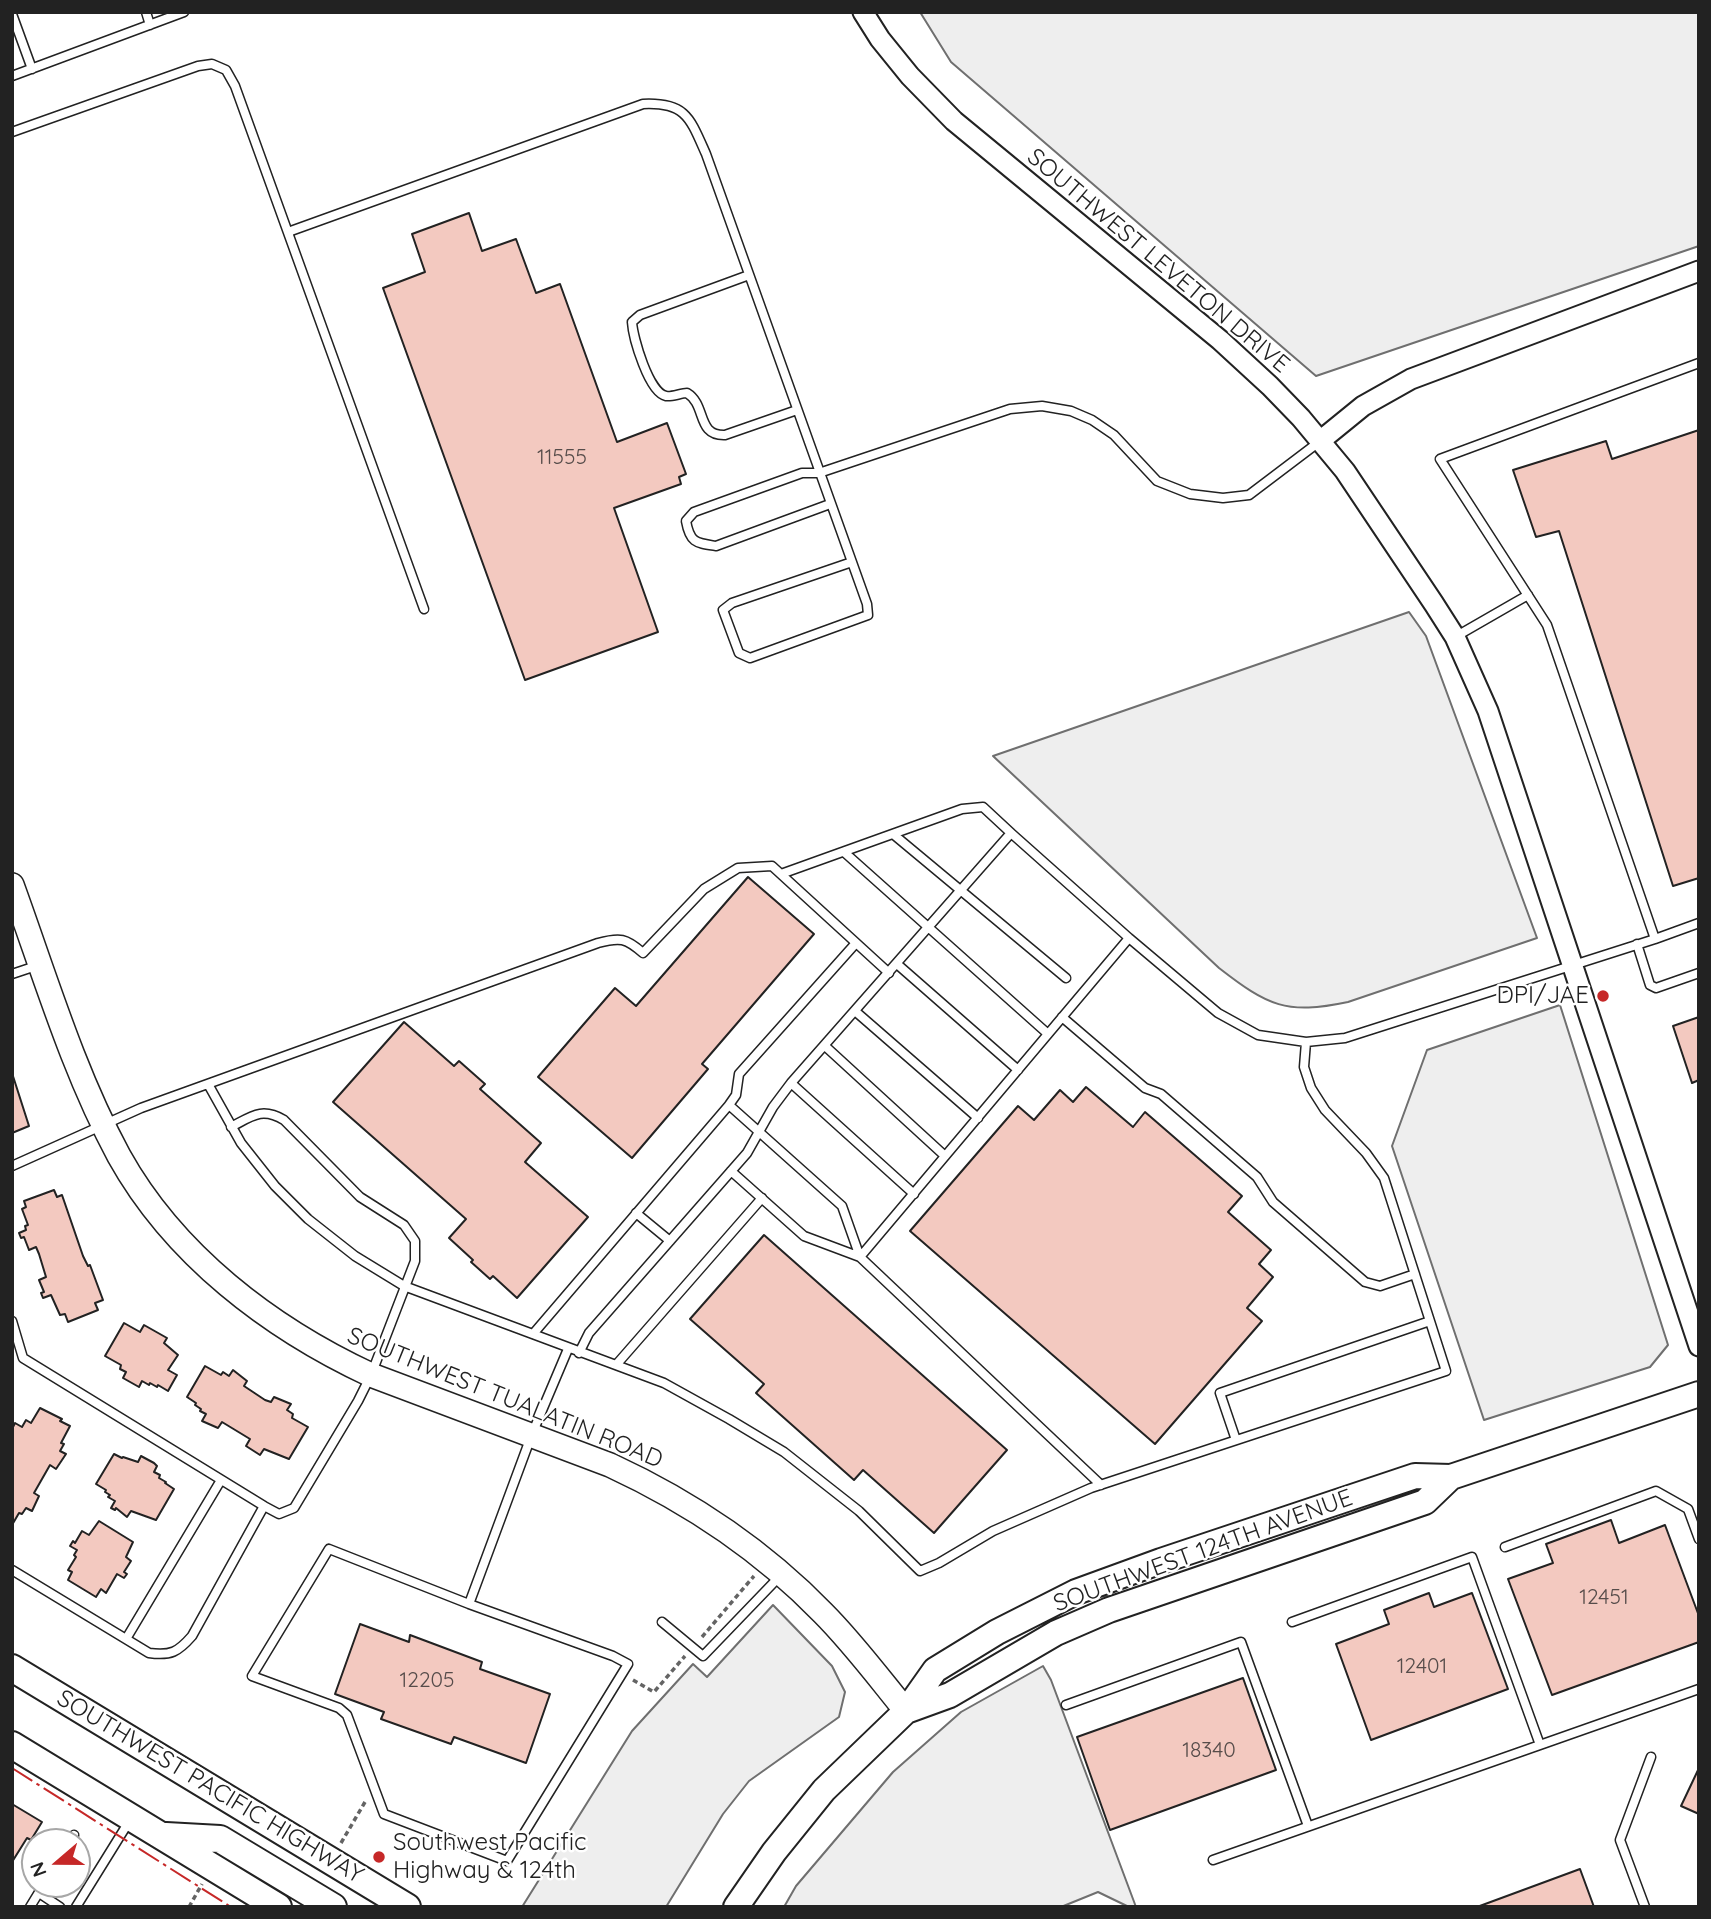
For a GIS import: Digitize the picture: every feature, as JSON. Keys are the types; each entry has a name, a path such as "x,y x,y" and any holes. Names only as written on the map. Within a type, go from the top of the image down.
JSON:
{"highway":[{"name":"SOUTHWEST PACIFIC HIGHWAY","path":"12,1668 407,1907"},
{"path":"12,1745 278,1907"},
{"path":"164,1836 220,1839 333,1907"}],"main road":[{"name":"SOUTHWEST TUALATIN ROAD","path":"12,885 104,1125 120,1158 164,1220 208,1268 269,1318 338,1360 371,1375 610,1465 681,1501 744,1542 782,1573 847,1638 906,1711"},
{"name":"SOUTHWEST 124TH AVENUE","path":"736,1907 781,1843 824,1790 906,1711 950,1695 1046,1639 1109,1609 1425,1502 1451,1477 1699,1394"}],"street":[{"name":"SOUTHWEST LEVETON DRIVE","path":"863,12 894,57 929,98 954,121 1235,353 1270,386 1345,471 1455,637 1488,710 1699,1346"},
{"path":"1320,441 1363,406 1411,379 1699,271"}],"lane":[{"path":"146,12 150,25"},
{"path":"12,76 184,12"},
{"path":"12,14 32,69"},
{"path":"12,132 182,70 212,64 226,70 235,86 424,608"},
{"path":"288,232 643,104 664,103 684,113 694,125 706,154 830,504 852,562 867,604 868,615 750,658 739,653 723,610 732,603 852,562"},
{"path":"749,275 640,315 632,322 633,333 651,384 657,393 667,397 687,393 695,398 707,429 715,436 797,410"},
{"path":"1655,939 1547,625 1440,459 1699,363"},
{"path":"830,504 716,547 697,543 689,534 687,521 694,512 802,473 819,473 1010,409 1042,406 1071,411 1092,420 1114,435 1157,481 1190,494 1223,498 1249,495 1320,441"},
{"path":"1455,637 1528,596"},
{"path":"781,874 962,809 983,807 1129,939 1218,1013 1258,1035 1306,1042 1345,1038 1699,923"},
{"path":"579,1353 589,1333 731,1171 761,1132 791,1083 1011,833"},
{"path":"893,834 1066,978"},
{"path":"844,852 1048,1034"},
{"path":"12,1166 141,1108 598,943 612,939 628,940 643,953 704,889 738,868 772,866 889,973"},
{"path":"860,1257 1129,939"},
{"path":"533,1334 729,1105 736,1095 739,1074 856,943"},
{"path":"1637,944 1650,985 1656,988 1699,973"},
{"path":"897,964 1018,1070"},
{"path":"12,974 41,965"},
{"path":"855,1012 978,1118"},
{"path":"1062,1017 1145,1088 1161,1094 1257,1177 1273,1202 1364,1282 1380,1286 1415,1274"},
{"path":"208,1084 231,1127 275,1186 308,1219 355,1256 404,1286 664,1383 784,1452 859,1511 920,1571 939,1563 993,1531 1101,1485 1446,1371 1384,1178 1366,1153 1325,1111 1311,1088 1304,1067 1306,1042"},
{"path":"825,1046 946,1156"},
{"path":"791,1083 914,1194"},
{"path":"729,1105 842,1206 860,1257"},
{"path":"12,1321 23,1358 264,1506 279,1514 294,1508 371,1375 415,1261 415,1241 404,1225 360,1197 284,1120 271,1112 255,1114 231,1127"},
{"path":"731,1171 804,1236 860,1257 1101,1485"},
{"path":"616,1364 762,1198"},
{"path":"636,1213 670,1241"},
{"path":"1236,1440 1220,1393 1430,1321"},
{"path":"469,1604 568,1349"},
{"path":"13,1361 23,1358"},
{"path":"126,1639 221,1480"},
{"path":"1504,1547 1656,1491 1688,1509 1699,1539"},
{"path":"12,1570 149,1653 163,1655 180,1649 192,1636 264,1506"},
{"path":"329,1549 469,1604 613,1656 628,1664 507,1861 384,1814 347,1715 339,1708 252,1676 329,1549"},
{"path":"1292,1622 1472,1557 1540,1745"},
{"path":"662,1622 703,1656 782,1573"},
{"path":"1066,1705 1241,1642 1308,1826"},
{"path":"1213,1860 1699,1689"},
{"path":"1645,1907 1620,1840 1651,1757"},
{"path":"76,1907 132,1818"}],"path":[{"path":"331,1860 366,1803 361,1794 375,1790"}],"shaded area":[{"path":"920,12 1699,12 1699,246 1316,376 951,62"},
{"path":"1409,612 1426,636 1537,938 1348,1002 1309,1008 1279,1004 1251,991 1219,968 993,756"},
{"path":"1560,1005 1668,1345 1650,1367 1484,1420 1392,1146 1427,1050"},
{"path":"773,1605 832,1666 845,1692 839,1717 749,1781 723,1814 666,1907 522,1907 632,1731 693,1664 707,1677"},
{"path":"1043,1666 1051,1680 1136,1907 1129,1907 1098,1892 1061,1907 784,1907 796,1886 893,1772 961,1712"}],"building":[{"path":"469,213 482,251 516,239 536,293 560,284 617,442 667,423 686,474 679,477 681,484 614,508 658,632 525,680 383,288 425,272 412,234"},
{"path":"1699,430 1699,878 1673,886 1559,531 1536,537 1513,470 1606,441 1612,459"},
{"path":"748,877 814,934 702,1064 708,1069 632,1158 538,1077 615,988 636,1006"},
{"path":"1699,1017 1699,1080 1692,1083 1673,1026"},
{"path":"404,1022 454,1066 459,1061 485,1084 480,1089 541,1143 525,1162 588,1217 517,1298 493,1276 490,1279 449,1238 466,1219 333,1102"},
{"path":"12,1073 29,1126 12,1133"},
{"path":"1086,1087 1133,1127 1145,1112 1242,1196 1228,1212 1271,1250 1259,1264 1273,1277 1247,1308 1262,1321 1155,1444 910,1231 1018,1106 1034,1120 1060,1090 1073,1102"},
{"path":"54,1190 57,1197 62,1195 83,1256 88,1266 90,1265 103,1300 95,1303 98,1310 68,1322 65,1314 60,1315 51,1295 43,1298 41,1293 44,1292 39,1280 46,1277 39,1254 36,1247 29,1250 24,1237 21,1238 19,1233 26,1230 25,1226 28,1225 22,1209 26,1207 24,1201"},
{"path":"764,1235 1007,1450 934,1533 863,1470 854,1480 756,1393 764,1384 690,1319"},
{"path":"124,1323 140,1332 144,1325 167,1338 164,1343 178,1355 168,1370 177,1375 168,1391 142,1381 139,1387 123,1378 126,1372 120,1369 121,1365 105,1356"},
{"path":"205,1366 221,1375 223,1372 229,1376 233,1370 247,1381 244,1386 265,1400 271,1402 274,1397 291,1404 287,1410 293,1414 292,1418 308,1427 289,1459 264,1449 260,1455 246,1446 250,1439 222,1422 218,1428 202,1421 206,1414 187,1397"},
{"path":"40,1408 70,1426 61,1443 64,1444 60,1451 66,1454 56,1469 50,1465 34,1493 39,1496 32,1511 26,1508 22,1514 19,1513 12,1525 13,1427 15,1423 22,1427 26,1420 31,1423"},
{"path":"114,1454 138,1462 141,1456 154,1463 157,1466 154,1472 174,1489 156,1520 131,1511 127,1517 116,1508 111,1508 115,1501 108,1497 110,1495 106,1490 96,1484"},
{"path":"1611,1520 1619,1543 1665,1525 1699,1616 1699,1642 1552,1695 1508,1579 1553,1563 1546,1544"},
{"path":"99,1521 133,1542 126,1557 131,1561 124,1572 127,1574 124,1578 117,1574 106,1593 101,1589 96,1597 68,1580 72,1572 68,1570 76,1557 74,1555 77,1550 70,1546 73,1541 75,1543 82,1531 89,1535"},
{"path":"1429,1593 1434,1607 1472,1593 1508,1689 1371,1740 1336,1644 1389,1624 1384,1610"},
{"path":"360,1624 409,1642 410,1635 482,1662 480,1669 550,1694 526,1763 454,1737 451,1744 381,1719 384,1712 335,1694"},
{"path":"1243,1678 1276,1770 1110,1830 1077,1737"},
{"path":"1699,1768 1699,1814 1681,1806"},
{"path":"12,1804 42,1822 38,1828 21,1828 21,1848 12,1862"},
{"path":"1580,1869 1594,1907 1477,1907"}],"power":[{"path":"12,1768 231,1907"}],"place":[{"name":"DPI/JAE","path":"1603,996"},
{"name":"Southwest Pacific Highway & 124th","path":"379,1857"}]}
